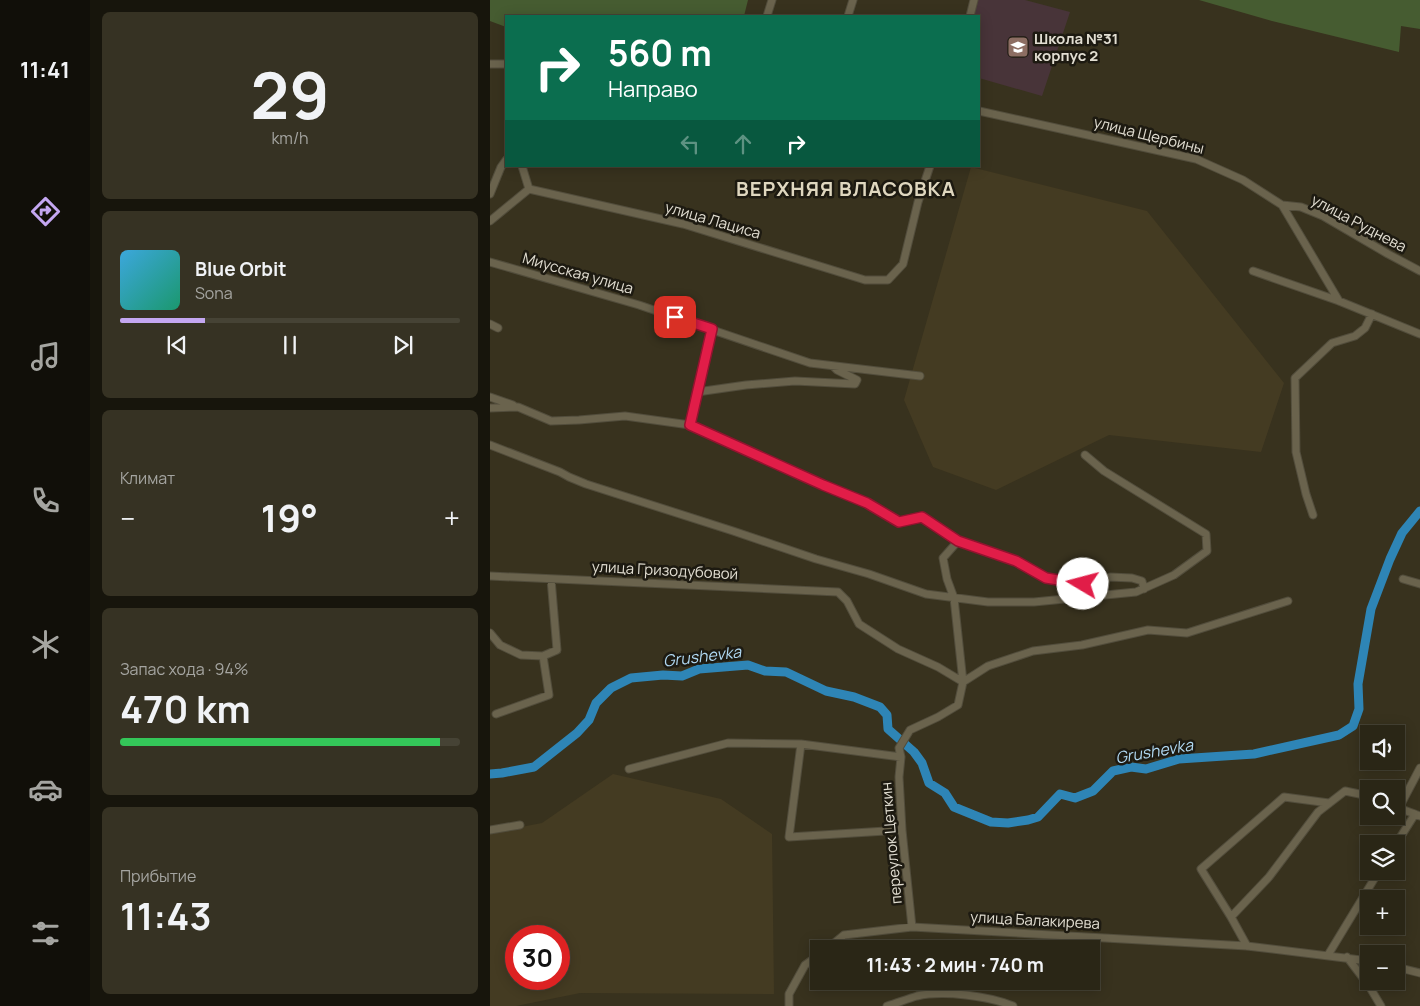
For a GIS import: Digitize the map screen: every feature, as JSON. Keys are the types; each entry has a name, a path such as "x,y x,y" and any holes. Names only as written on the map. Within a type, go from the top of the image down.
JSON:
{"street":[{"path":"767,15 772,0"},
{"path":"848,15 853,0"},
{"path":"970,15 974,0"},
{"path":"490,64 505,64"},
{"name":"улица Щербины","path":"980,111 1196,159 1243,180 1282,205 1339,301"},
{"path":"490,194 505,161"},
{"path":"490,220 529,188 522,167"},
{"name":"улица Лациса","path":"529,188 683,224 865,280 888,280 903,264 918,202 930,167"},
{"name":"улица Руднева","path":"1282,205 1301,207 1323,216 1420,271"},
{"name":"Миусская улица","path":"490,262 639,305 810,363 920,376"},
{"path":"1253,271 1339,301 1420,334"},
{"path":"1313,515 1296,452 1295,378 1332,343 1355,336 1365,328 1372,314"},
{"path":"490,324 498,328"},
{"path":"690,425 712,329"},
{"path":"697,392 795,381 855,384 857,380 832,366"},
{"path":"490,397 551,420 579,420 625,416 690,425 867,503 899,522 922,517 958,541 1016,561 1046,578 1093,585 1110,577 1132,578 1142,582 1144,589"},
{"path":"490,408 518,407"},
{"path":"490,445 586,484 926,594 988,602 1034,602 1136,592 1174,575 1207,551 1206,534 1104,471 1085,455"},
{"path":"958,541 943,558 947,579 954,598 963,682 988,666 1033,651 1082,645 1148,630 1187,632 1288,601"},
{"name":"улица Гризодубовой","path":"490,576 838,592 847,601 859,624 898,649 963,682"},
{"path":"1403,578 1420,584"},
{"path":"490,633 500,645 521,655 543,656 557,650 551,579"},
{"path":"496,714 549,695 543,656"},
{"name":"переулок Цеткин","path":"912,926 902,830 899,777 901,757 899,748 910,730 938,717 958,704 963,682"},
{"path":"629,769 728,744 802,744 901,757"},
{"path":"802,744 789,837 902,830"},
{"path":"1405,795 1420,768"},
{"path":"1231,917 1269,877 1318,812 1345,791 1360,794"},
{"path":"1247,946 1201,868 1284,797 1329,803"},
{"path":"1403,835 1417,815 1405,810"},
{"path":"490,830 520,825"},
{"path":"1328,955 1374,880"},
{"name":"улица Балакирева","path":"838,940 844,935 912,926 1247,946 1360,959"},
{"path":"1348,957 1381,1006"},
{"path":"788,1006 788,994 805,965 810,961"},
{"path":"1405,969 1420,973"},
{"path":"887,1006 919,996 955,994 1004,1002 1013,1006"}],"shaded area":[{"name":"Школа №31 корпус 2","path":"978,0 1025,0 1070,12 1042,96 980,78 980,15 974,15"},
{"path":"971,167 1147,211 1284,383 1261,452 1109,435 996,490 933,467 904,400"},
{"path":"613,774 721,799 772,834 774,994 580,993 516,1006 490,1006 490,833 542,823"}],"green space":[{"path":"490,0 748,0 744,15 505,15 505,27 490,21"},
{"path":"1199,0 1420,0 1420,29 1401,26 1399,52 1272,21"}],"waterway":[{"name":"Grushevka","path":"490,774 534,767 577,733 589,720 596,703 611,688 631,678 663,675 682,676 699,669 748,665 765,671 786,672 826,691 854,697 880,707 887,715 888,729 914,752 922,763 929,783 945,793 954,807 991,822 1008,823 1038,817 1060,794 1075,798 1093,791 1113,771 1131,767 1146,769 1179,759 1254,754 1339,735 1353,726 1359,709 1358,684 1371,609 1402,533 1420,511"}],"place":[{"name":"Школа №31 корпус 2","path":"1018,47"}],"district":[{"name":"ВЕРХНЯЯ ВЛАСОВКА","path":"846,188"}],"route":[{"path":"675,317 712,329 690,425 867,503 899,522 922,517 958,541 1016,561 1046,578 1083,584"}]}
